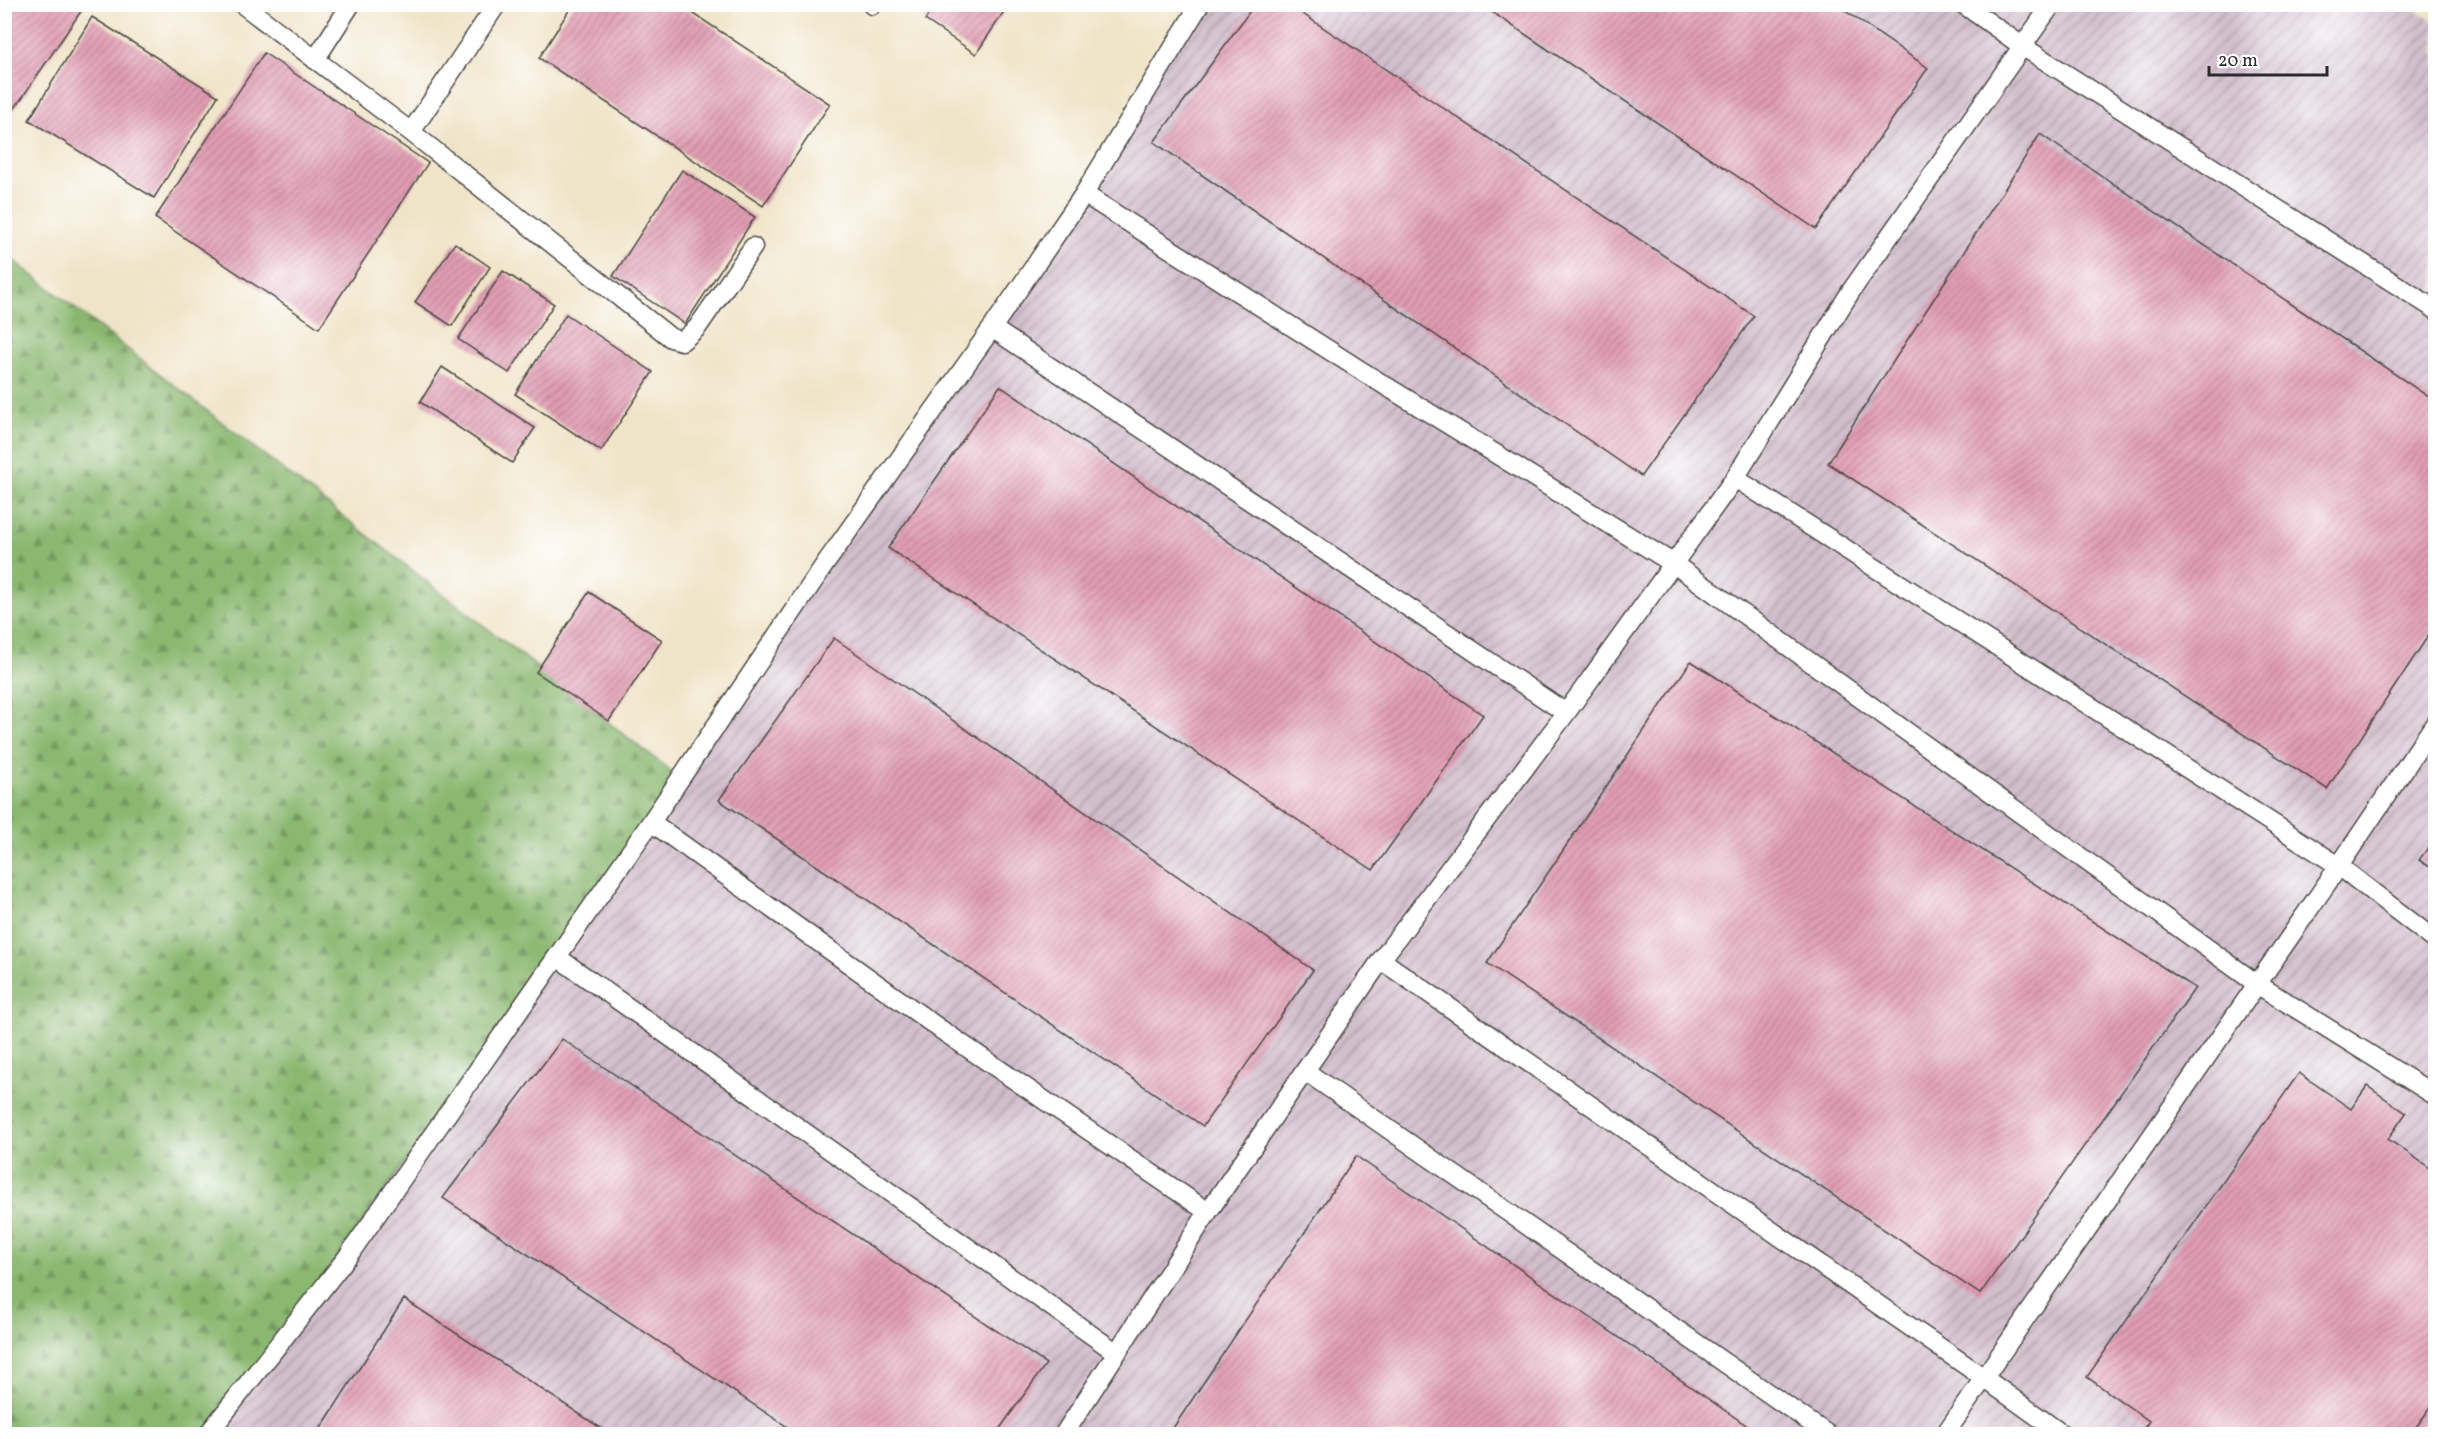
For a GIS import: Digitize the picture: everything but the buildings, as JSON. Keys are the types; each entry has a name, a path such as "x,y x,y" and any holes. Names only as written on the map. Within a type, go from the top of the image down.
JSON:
{"lane":[{"path":"242,4 411,132 671,338 682,341 697,328 753,248"},
{"path":"315,60 351,4"},
{"path":"411,132 497,4"},
{"path":"208,1434 348,1256 651,822 825,564 1084,194 1200,4"},
{"path":"1963,4 2022,46 2436,310"},
{"path":"1064,1434 1208,1212 1380,960 1566,713 1735,478 1851,291 2052,4"},
{"path":"1084,194 1368,375 1674,564 2257,984 2436,1096"},
{"path":"992,328 1566,713"},
{"path":"1735,478 2339,866 2436,941"},
{"path":"1945,1434 2339,866 2436,722"},
{"path":"651,822 940,1029 1208,1212"},
{"path":"557,957 1117,1353"},
{"path":"1380,960 2062,1434"},
{"path":"1305,1071 1827,1434"}],"shaded area":[{"path":"2408,4 2435,23 2436,1428 2431,1434 210,1434 1084,194 1200,5"}],"green space":[{"path":"4,253 680,778 210,1434 5,1434"}]}
